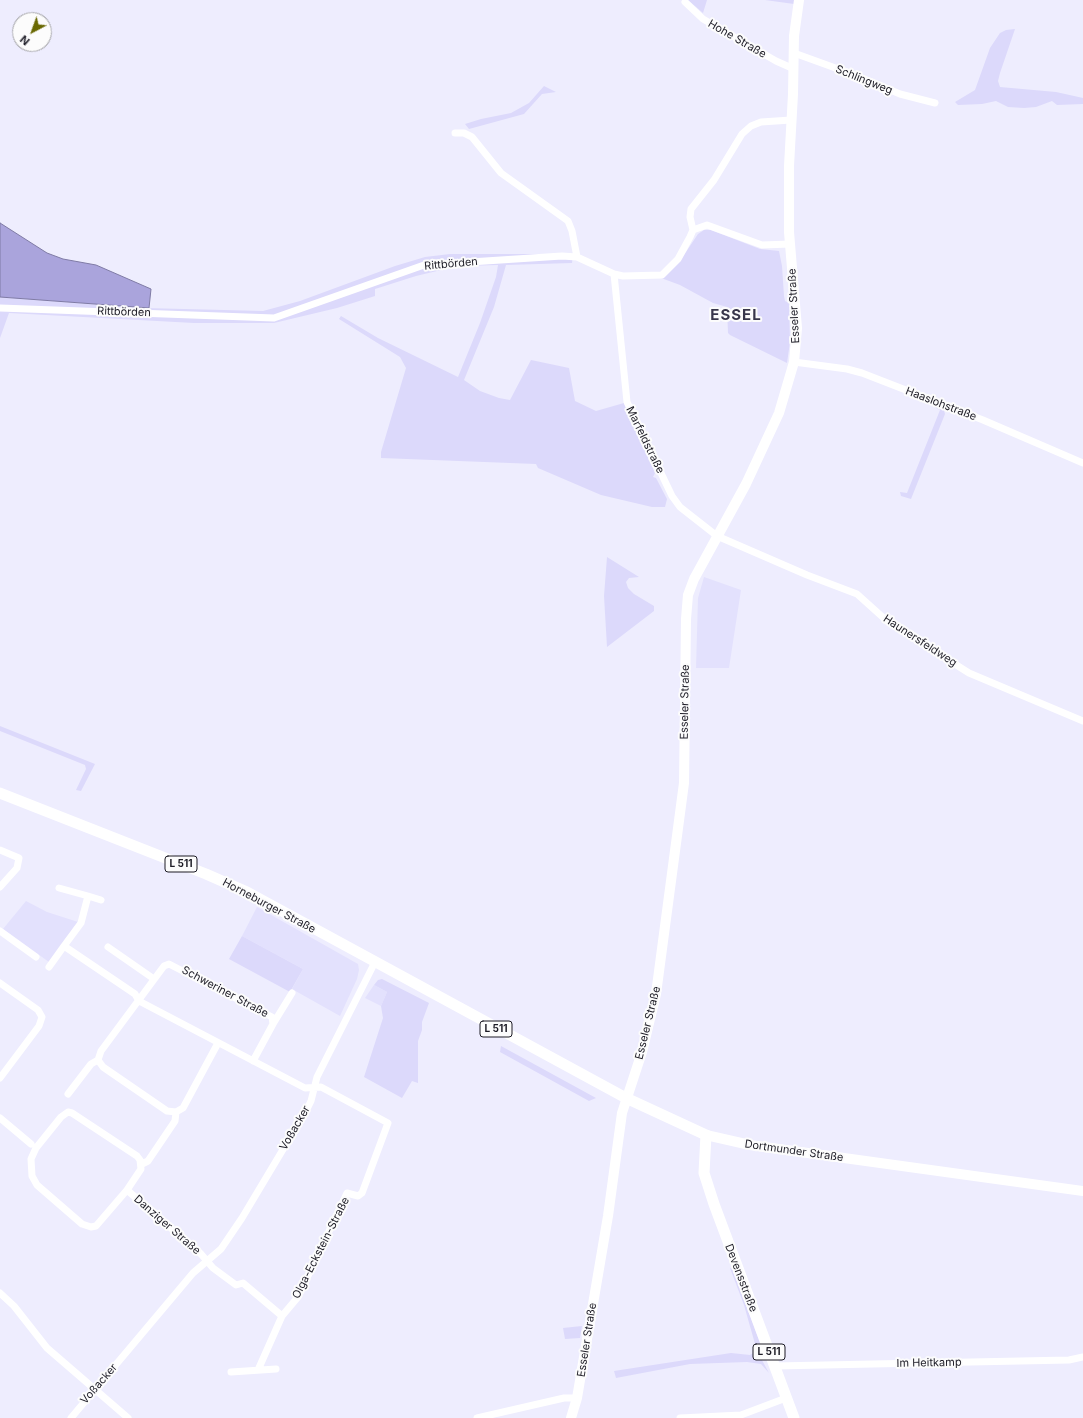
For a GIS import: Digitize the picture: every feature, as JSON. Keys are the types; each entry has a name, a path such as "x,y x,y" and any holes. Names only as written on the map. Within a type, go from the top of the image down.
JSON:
{"main road":[{"name":"Esseler Straße","path":"571,1418 577,1398 608,1216 622,1113 642,1052 656,994 684,783 688,600 694,579 746,484 779,413 794,362 797,321 790,244 789,166 794,53 799,0"},
{"name":"Horneburger Straße","path":"0,793 225,882 375,962 525,1045"},
{"name":"Dortmunder Straße","path":"525,1045 626,1098 706,1135 723,1140 1083,1191"},
{"name":"Devensstraße","path":"706,1135 704,1173 706,1180 794,1418"}],"street":[{"name":"Hohe Straße","path":"685,2 703,19 719,29 794,69"},
{"name":"Schlingweg","path":"794,53 852,74 900,94 935,103"},
{"name":"Rittbörden","path":"0,308 274,318 424,265 577,257 614,274 623,276 662,275 678,259 692,230 690,217 691,209 714,180 742,134 751,126 761,122 791,120"},
{"path":"454,133 464,133 472,137 501,173 568,222 572,231 577,257"},
{"path":"692,230 707,225 762,245 790,244"},
{"name":"Marfeldstraße","path":"614,274 626,402 672,496 690,516 717,536"},
{"name":"Haaslohstraße","path":"794,362 847,369 862,373 983,420 1083,463"},
{"name":"Haunersfeldweg","path":"717,536 807,575 856,594 887,621 969,673 1083,721"},
{"path":"0,850 19,858 17,868 0,887"},
{"path":"59,888 101,900"},
{"path":"49,966 81,923 88,896"},
{"path":"0,931 36,957"},
{"path":"64,946 135,994 138,1001 306,1088 312,1089"},
{"path":"108,947 154,979"},
{"name":"Voßacker","path":"71,1418 193,1273 221,1249 242,1218 306,1111 311,1101 312,1089 317,1077 375,962"},
{"name":"Schweriner Straße","path":"68,1094 92,1064 98,1060 101,1051 165,965 172,964 268,1014 272,1017 273,1024"},
{"path":"0,983 38,1010 42,1017 39,1026 0,1078"},
{"name":"Schweriner Straße","path":"253,1061 292,993"},
{"name":"Danziger Straße","path":"142,1164 137,1156 76,1114 68,1112 61,1117 36,1148 31,1160 32,1176 37,1185 87,1227 100,1223 127,1190 139,1173 142,1164 148,1161 175,1121 176,1112 183,1108 218,1043"},
{"path":"98,1060 103,1067 167,1111 176,1112"},
{"name":"Olga-Eckstein-Straße","path":"258,1370 282,1316 298,1297 347,1193 358,1196 362,1193 388,1123 321,1088 312,1089"},
{"path":"0,1118 31,1144"},
{"name":"Danziger Straße","path":"127,1190 201,1254 207,1262"},
{"path":"207,1262 236,1285 243,1283 282,1316"},
{"path":"0,1293 14,1306 47,1348 128,1418"},
{"name":"Im Heitkamp","path":"775,1366 1068,1360 1083,1357"},
{"path":"231,1372 276,1369"},
{"path":"477,1418 564,1398 577,1398"},
{"path":"680,1418 741,1415 786,1398"}],"shaded area":[{"path":"688,0 707,0 703,13"},
{"path":"765,0 795,0 794,4"},
{"path":"1015,29 1000,73 998,81 1000,87 1056,92 1083,98 1083,104 1057,105 1052,101 1036,107 1024,108 1008,107 996,101 982,104 958,105 955,102 975,90 990,48 1000,33 1006,30"},
{"path":"544,86 556,92 542,94 524,114 469,129 465,124 511,113 529,103"},
{"path":"0,223 47,253 63,259 96,265 151,289 149,308 0,297"},
{"path":"704,230 711,230 760,249 779,251 782,266 784,296 785,301 789,303 790,342 787,363 730,335 728,333 727,307 713,303 680,285 661,278 680,261 698,234"},
{"path":"450,254 573,254 572,263 506,265 494,307 464,380 480,391 499,398 510,400 531,360 569,368 575,401 596,411 624,403 655,473 653,477 656,478 667,499 665,507 652,507 601,495 538,468 536,464 381,458 381,452 406,368 400,357 339,319 341,316 378,338 458,377 480,323 496,277 498,265 458,266 416,276 375,289 375,296 337,308 274,323 194,323 9,313 0,338 0,297 145,308 263,311 300,301 395,266 425,257"},
{"path":"919,398 943,407 945,414 911,499 901,496 900,492 907,493 940,410"},
{"path":"607,557 639,577 629,578 626,582 628,588 634,594 654,606 654,611 607,647 604,596"},
{"path":"704,577 741,590 729,668 696,668 698,598"},
{"path":"0,726 95,764 81,791 76,790 86,769 85,765 0,731"},
{"path":"26,901 47,912 78,922 49,962 3,929"},
{"path":"257,907 358,964 359,970 357,979 340,1016 292,989 303,969 242,936"},
{"path":"242,936 303,969 290,992 229,959"},
{"path":"382,979 429,1003 422,1022 422,1030 418,1041 418,1083 412,1081 402,1098 364,1077 383,1018 381,1006 387,992 374,985 378,980"},
{"path":"374,985 387,992 381,1006 365,998"},
{"path":"501,1046 596,1098 589,1101 500,1052"},
{"path":"730,1268 733,1269 763,1351 757,1351 744,1305"},
{"path":"582,1326 580,1338 565,1339 563,1328"},
{"path":"757,1351 769,1373 761,1364 747,1362 690,1364 616,1378 614,1371 731,1353 750,1355"}],"district":[{"name":"ESSEL","path":"736,315"}]}
